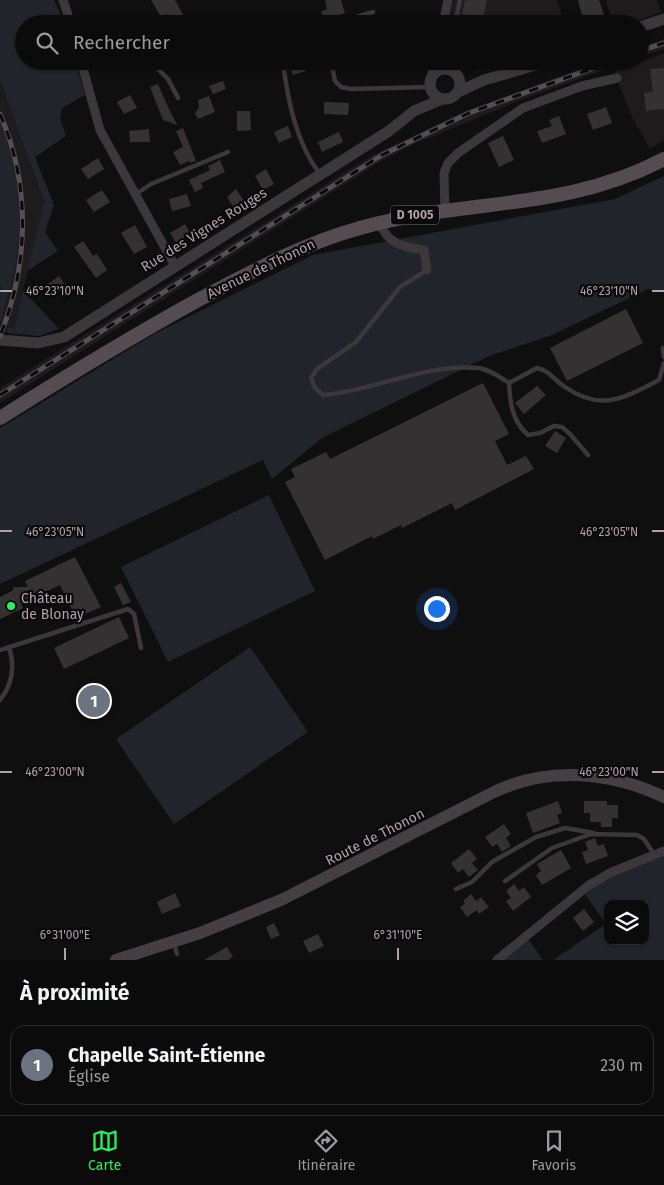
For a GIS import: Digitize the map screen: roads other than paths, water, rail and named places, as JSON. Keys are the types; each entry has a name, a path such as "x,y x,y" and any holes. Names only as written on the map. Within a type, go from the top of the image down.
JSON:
{"main road":[{"name":"Avenue de Thonon","path":"0,418 146,330 256,269 306,245 380,222 569,194 613,181 664,159"},
{"name":"Route de Thonon","path":"116,960 175,948 281,900 476,801 519,782 550,775 580,774 608,779 651,791 664,797"},
{"name":"Route de Thonon","path":"651,791 664,792"}],"street":[{"path":"63,0 68,15"},
{"path":"444,15 448,0"},
{"path":"649,25 664,19"},
{"path":"83,70 100,130 172,262"},
{"path":"433,70 430,87 434,95 442,99 451,98 458,92 491,78 518,70"},
{"path":"432,74 440,70"},
{"path":"453,70 460,84 458,92"},
{"path":"456,70 491,78"},
{"path":"445,211 444,173 448,163 458,152 523,108 582,86 617,78"},
{"name":"Rue des Vignes Rouges","path":"414,111 430,87"},
{"name":"Rue des Vignes Rouges","path":"0,340 38,343 64,337 172,262 389,131 414,111 442,99"},
{"path":"380,222 384,233 392,242 424,250 427,270"},
{"path":"497,960 581,890 612,872 664,851"}],"lane":[{"path":"457,15 460,0"},
{"path":"363,15 373,12"},
{"path":"159,70 168,79 178,98"},
{"path":"285,70 290,106 310,159 320,174"},
{"path":"332,70 334,81 346,89 430,87"},
{"path":"135,196 151,184 228,152"},
{"path":"427,270 400,287 356,342 317,369 311,378 315,388 323,395 337,394 406,376 479,368 494,373 509,383 513,413 520,427 528,434 540,433 554,426 562,427 588,455"},
{"path":"663,348 664,357"},
{"path":"509,383 537,368 547,371 561,385 578,396 591,401 608,400 632,394 659,380 664,363"},
{"path":"0,650 128,609 134,614 141,648"},
{"path":"0,700 8,688 13,672 9,647"},
{"path":"456,889 472,882 492,862 536,837 570,828 598,834 637,836 644,839 654,854"},
{"path":"505,881 552,848 582,836 598,834"}],"railway":[{"path":"649,48 664,43"},
{"path":"0,395 382,155 469,113 588,70"},
{"path":"0,114 10,141 17,169 22,225 17,281 10,309 0,336"}],"place":[{"name":"Château de Blonay","path":"11,606"},
{"name":"Chapelle Saint-Étienne","path":"94,701"}]}
